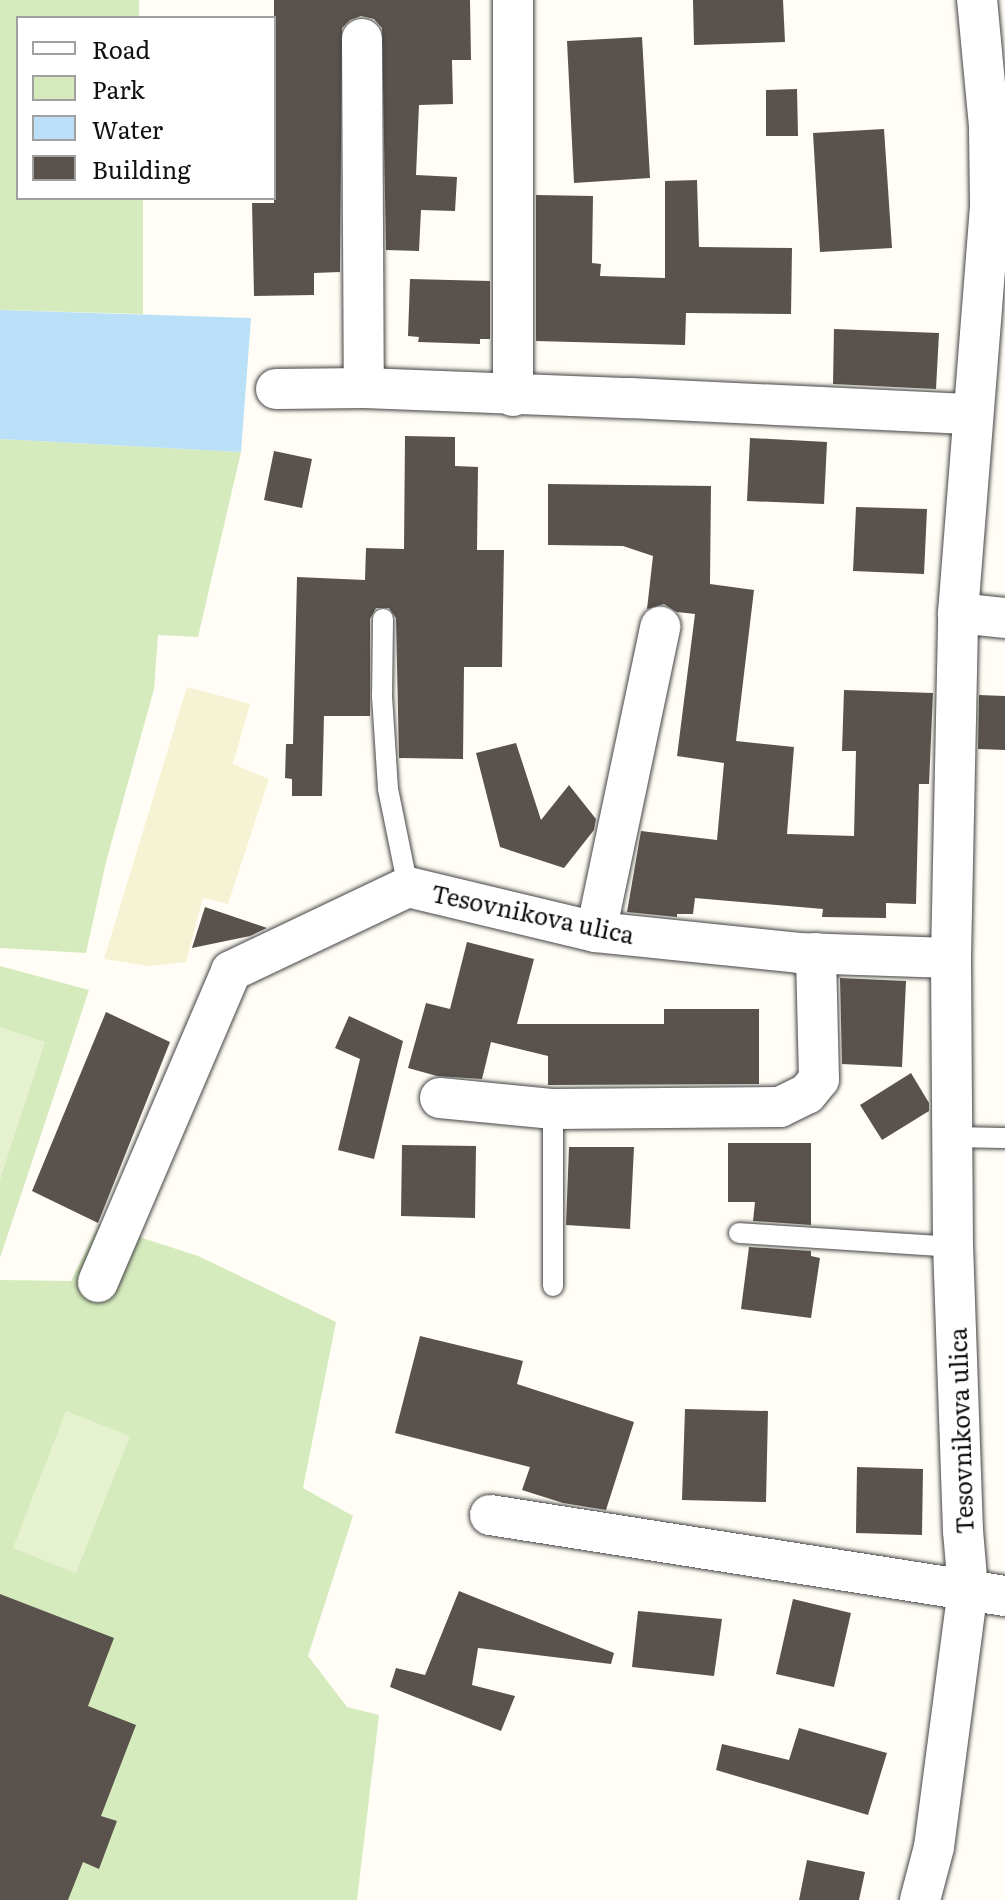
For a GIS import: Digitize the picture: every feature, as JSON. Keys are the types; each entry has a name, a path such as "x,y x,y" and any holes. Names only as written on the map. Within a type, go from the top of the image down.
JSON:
{"street":[{"path":"513,0 513,396"},
{"name":"Tesovnikova ulica","path":"920,1900 987,1593 963,1531 952,1137 951,958 958,613 985,391 990,202 989,126 977,0"},
{"path":"362,39 364,388"},
{"path":"276,389 364,388 513,396 985,391"},
{"path":"958,613 1005,618"},
{"path":"596,932 660,627"},
{"name":"Tesovnikova ulica","path":"98,1282 231,971 408,887 596,932 816,953 951,958"},
{"path":"440,1098 553,1109 780,1107 807,1094 819,1079 816,953"},
{"path":"490,1515 987,1593"}],"lane":[{"path":"383,619 382,696 388,789 408,887"},
{"path":"553,1109 553,1286"},
{"path":"952,1137 1005,1138"},
{"path":"739,1233 953,1247"}],"shaded area":[{"path":"187,687 250,704 233,764 269,779 228,904 203,898 186,962 149,966 104,959"}],"green space":[{"path":"0,0 139,0 139,16 16,16 16,200 143,200 143,314 0,310"},
{"path":"0,439 241,452 198,637 158,635 154,689 106,862 86,953 0,948"},
{"path":"0,966 89,990 0,1258"},
{"path":"0,1027 45,1042 0,1180"},
{"path":"99,1224 198,1256 336,1322 303,1488 353,1516 308,1656 347,1707 379,1715 357,1900 0,1900 0,1280 71,1281"},
{"path":"66,1411 130,1436 76,1573 13,1548"}],"water":[{"path":"0,310 251,318 241,452 0,439"}],"building":[{"path":"274,0 470,0 471,60 452,60 453,104 419,105 416,175 457,177 455,211 421,210 419,251 386,250 382,28 374,19 361,16 350,20 342,28 340,272 314,273 314,295 254,296 252,203 274,203 276,200"},
{"path":"693,0 783,0 785,42 694,45"},
{"path":"642,37 650,178 574,183 567,41"},
{"path":"797,89 798,136 766,136 766,90"},
{"path":"884,129 892,248 820,252 813,133"},
{"path":"697,180 699,247 792,248 791,314 686,313 685,345 536,341 536,195 593,196 592,263 601,264 600,276 665,278 665,181"},
{"path":"410,279 490,281 490,339 480,339 480,344 418,342 419,337 408,336"},
{"path":"834,329 939,333 936,389 833,384"},
{"path":"405,436 455,437 455,466 478,467 477,550 504,550 502,667 464,667 463,759 399,758 396,618 389,608 376,608 370,619 370,716 324,716 322,796 292,796 292,779 285,778 286,744 293,744 297,577 365,580 366,548 404,549"},
{"path":"750,438 827,442 824,504 747,501"},
{"path":"274,451 312,459 302,508 264,500"},
{"path":"548,484 711,486 710,584 754,590 736,741 794,747 787,834 854,836 856,751 842,751 844,690 933,693 929,784 919,784 916,904 886,903 886,918 822,917 823,909 695,898 693,914 677,914 677,917 627,912 641,831 717,840 724,763 677,756 695,614 677,612 664,604 647,609 653,556 623,546 548,545"},
{"path":"856,507 927,509 924,574 853,571"},
{"path":"979,695 1005,696 1005,750 978,749"},
{"path":"516,743 541,820 569,785 596,819 594,830 564,868 500,847 476,753"},
{"path":"205,907 267,928 250,936 192,948"},
{"path":"467,942 534,959 517,1024 664,1024 664,1009 759,1009 759,1084 548,1085 548,1056 491,1042 482,1079 437,1076 408,1068 426,1003 450,1009"},
{"path":"840,978 906,981 902,1067 842,1064"},
{"path":"106,1012 170,1042 98,1223 32,1191"},
{"path":"349,1016 403,1041 374,1159 338,1150 360,1059 335,1048"},
{"path":"911,1073 929,1103 929,1111 882,1140 860,1105"},
{"path":"728,1143 811,1143 811,1225 753,1221 755,1202 728,1202"},
{"path":"402,1145 476,1146 475,1218 401,1216"},
{"path":"569,1147 634,1147 630,1229 566,1225"},
{"path":"749,1247 811,1251 811,1256 820,1258 811,1318 741,1309"},
{"path":"420,1336 523,1361 517,1384 634,1422 606,1510 563,1503 522,1490 530,1467 395,1433"},
{"path":"685,1409 768,1411 766,1502 682,1500"},
{"path":"857,1467 923,1469 922,1535 856,1533"},
{"path":"459,1591 614,1653 611,1664 478,1648 472,1685 515,1696 501,1731 390,1687 396,1668 425,1675"},
{"path":"0,1594 114,1638 88,1706 136,1725 101,1816 117,1821 99,1869 83,1862 68,1900 0,1900"},
{"path":"793,1599 851,1613 834,1687 776,1674"},
{"path":"638,1611 722,1619 714,1676 632,1667"},
{"path":"799,1728 887,1753 868,1815 716,1770 722,1744 789,1760"},
{"path":"807,1860 865,1872 859,1900 799,1900"}]}
